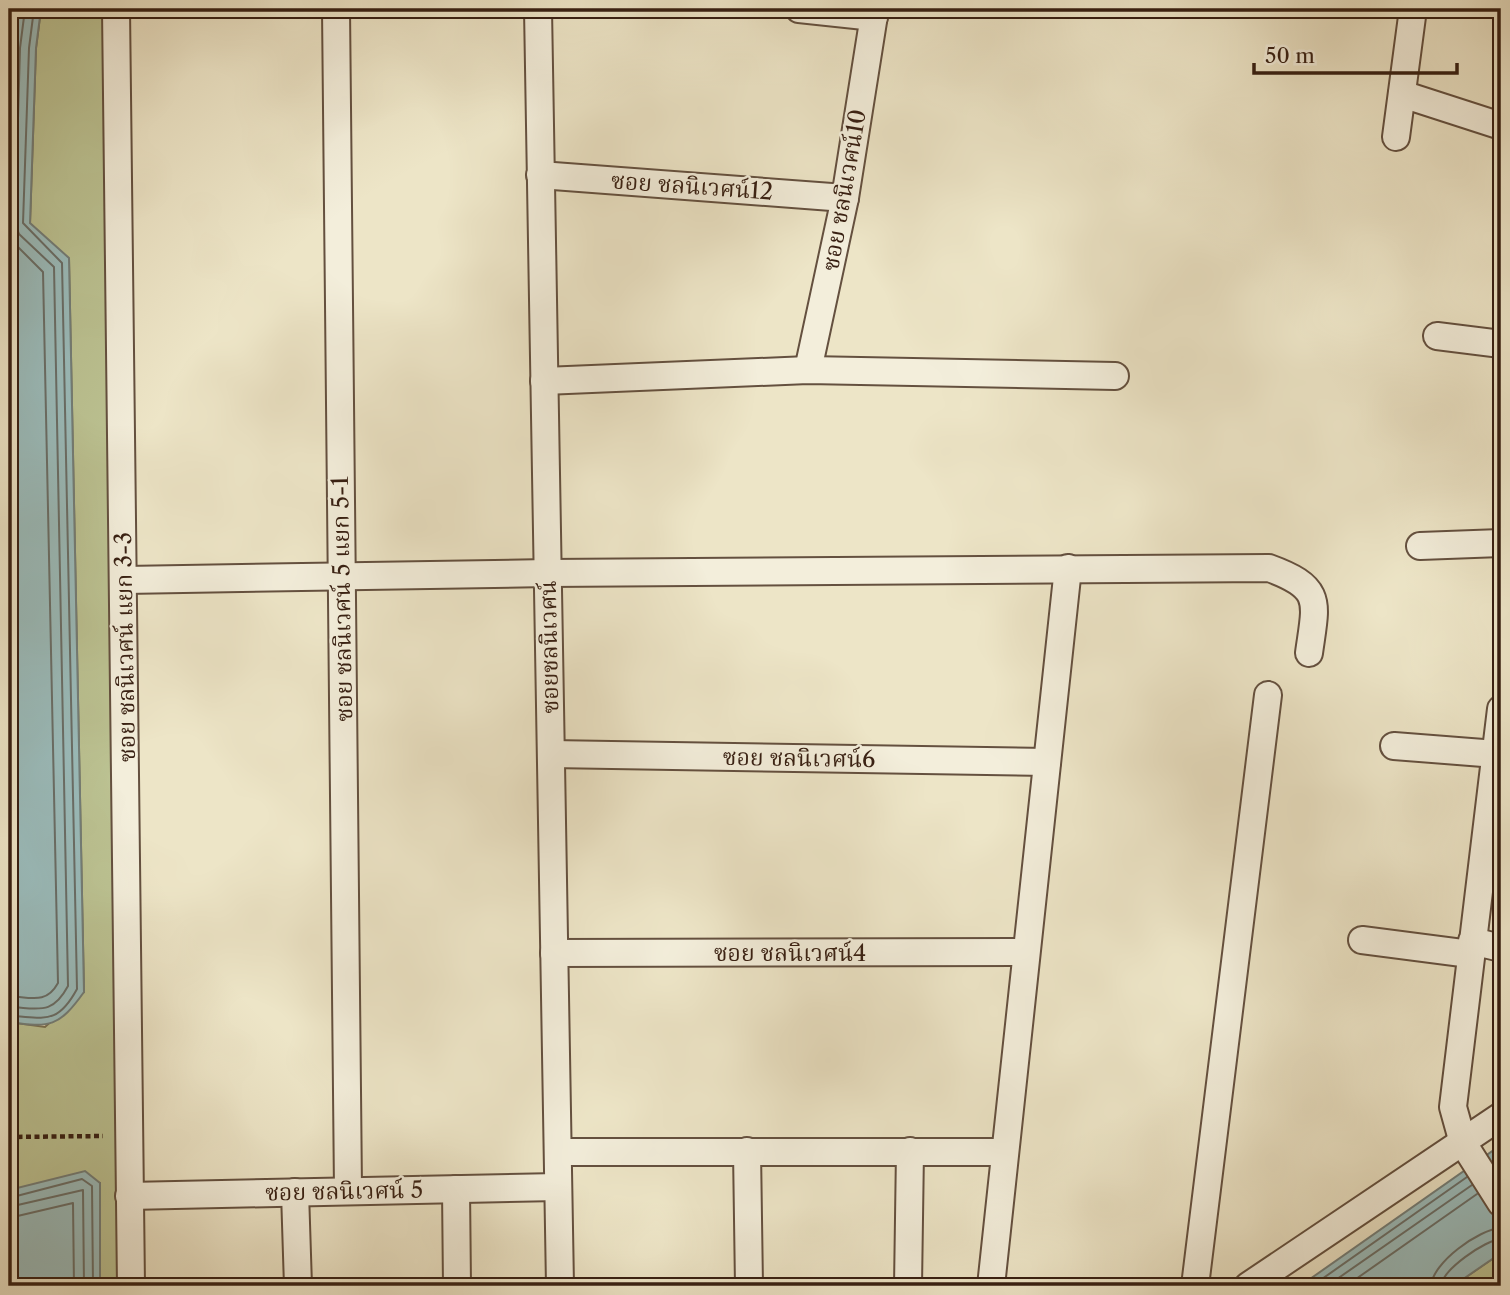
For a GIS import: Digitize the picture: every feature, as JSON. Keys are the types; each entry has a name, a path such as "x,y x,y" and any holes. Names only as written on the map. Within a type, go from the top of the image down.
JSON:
{"street":[{"name":"ซอย ชลนิเวศน์ แยก 3-3","path":"116,9 125,580 131,1286"},
{"name":"ซอย ชลนิเวศน์ 5 แยก 5-1","path":"336,9 348,1189"},
{"name":"ซอยชลนิเวศน์","path":"538,9 560,1286"},
{"path":"799,9 875,13"},
{"path":"1396,137 1413,9"},
{"name":"ซอย ชลนิเวศน์10","path":"808,370 845,198 875,13"},
{"path":"1402,94 1501,126"},
{"name":"ซอย ชลนิเวศน์12","path":"540,174 845,198"},
{"path":"1437,336 1501,344"},
{"path":"544,381 808,370 1115,376"},
{"path":"1420,546 1501,543"},
{"path":"991,1286 1068,568"},
{"path":"125,580 548,573 1269,568 1295,578 1311,593 1315,609 1309,653"},
{"path":"1195,1286 1268,695"},
{"path":"1501,709 1453,1107 1467,1152 1501,1203"},
{"path":"1394,746 1496,754"},
{"name":"ซอย ชลนิเวศน์6","path":"551,754 1047,762"},
{"path":"1362,940 1501,948"},
{"name":"ซอย ชลนิเวศน์4","path":"554,953 1026,953"},
{"path":"1248,1286 1467,1152 1501,1116"},
{"path":"747,1151 749,1286"},
{"path":"558,1152 1004,1152"},
{"path":"908,1286 910,1152"},
{"name":"ซอย ชลนิเวศน์ 5","path":"129,1196 348,1189 558,1187"},
{"path":"456,1189 457,1286"},
{"path":"295,1192 298,1286"}],"path":[{"path":"9,1137 129,1135"}],"green space":[{"path":"41,9 104,9 125,1286 100,1286 100,1183 9,1190 9,1022 45,1027 84,992 69,259 30,224 36,48"},
{"path":"1501,1253 1501,1286 1453,1286"}],"water":[{"path":"9,9 41,9 36,48 30,223 69,258 84,992 60,1018 34,1025 9,1022"},
{"path":"1501,1145 1501,1253 1453,1286 1300,1286"},
{"path":"85,1171 100,1183 100,1286 9,1286 9,1190"}]}
